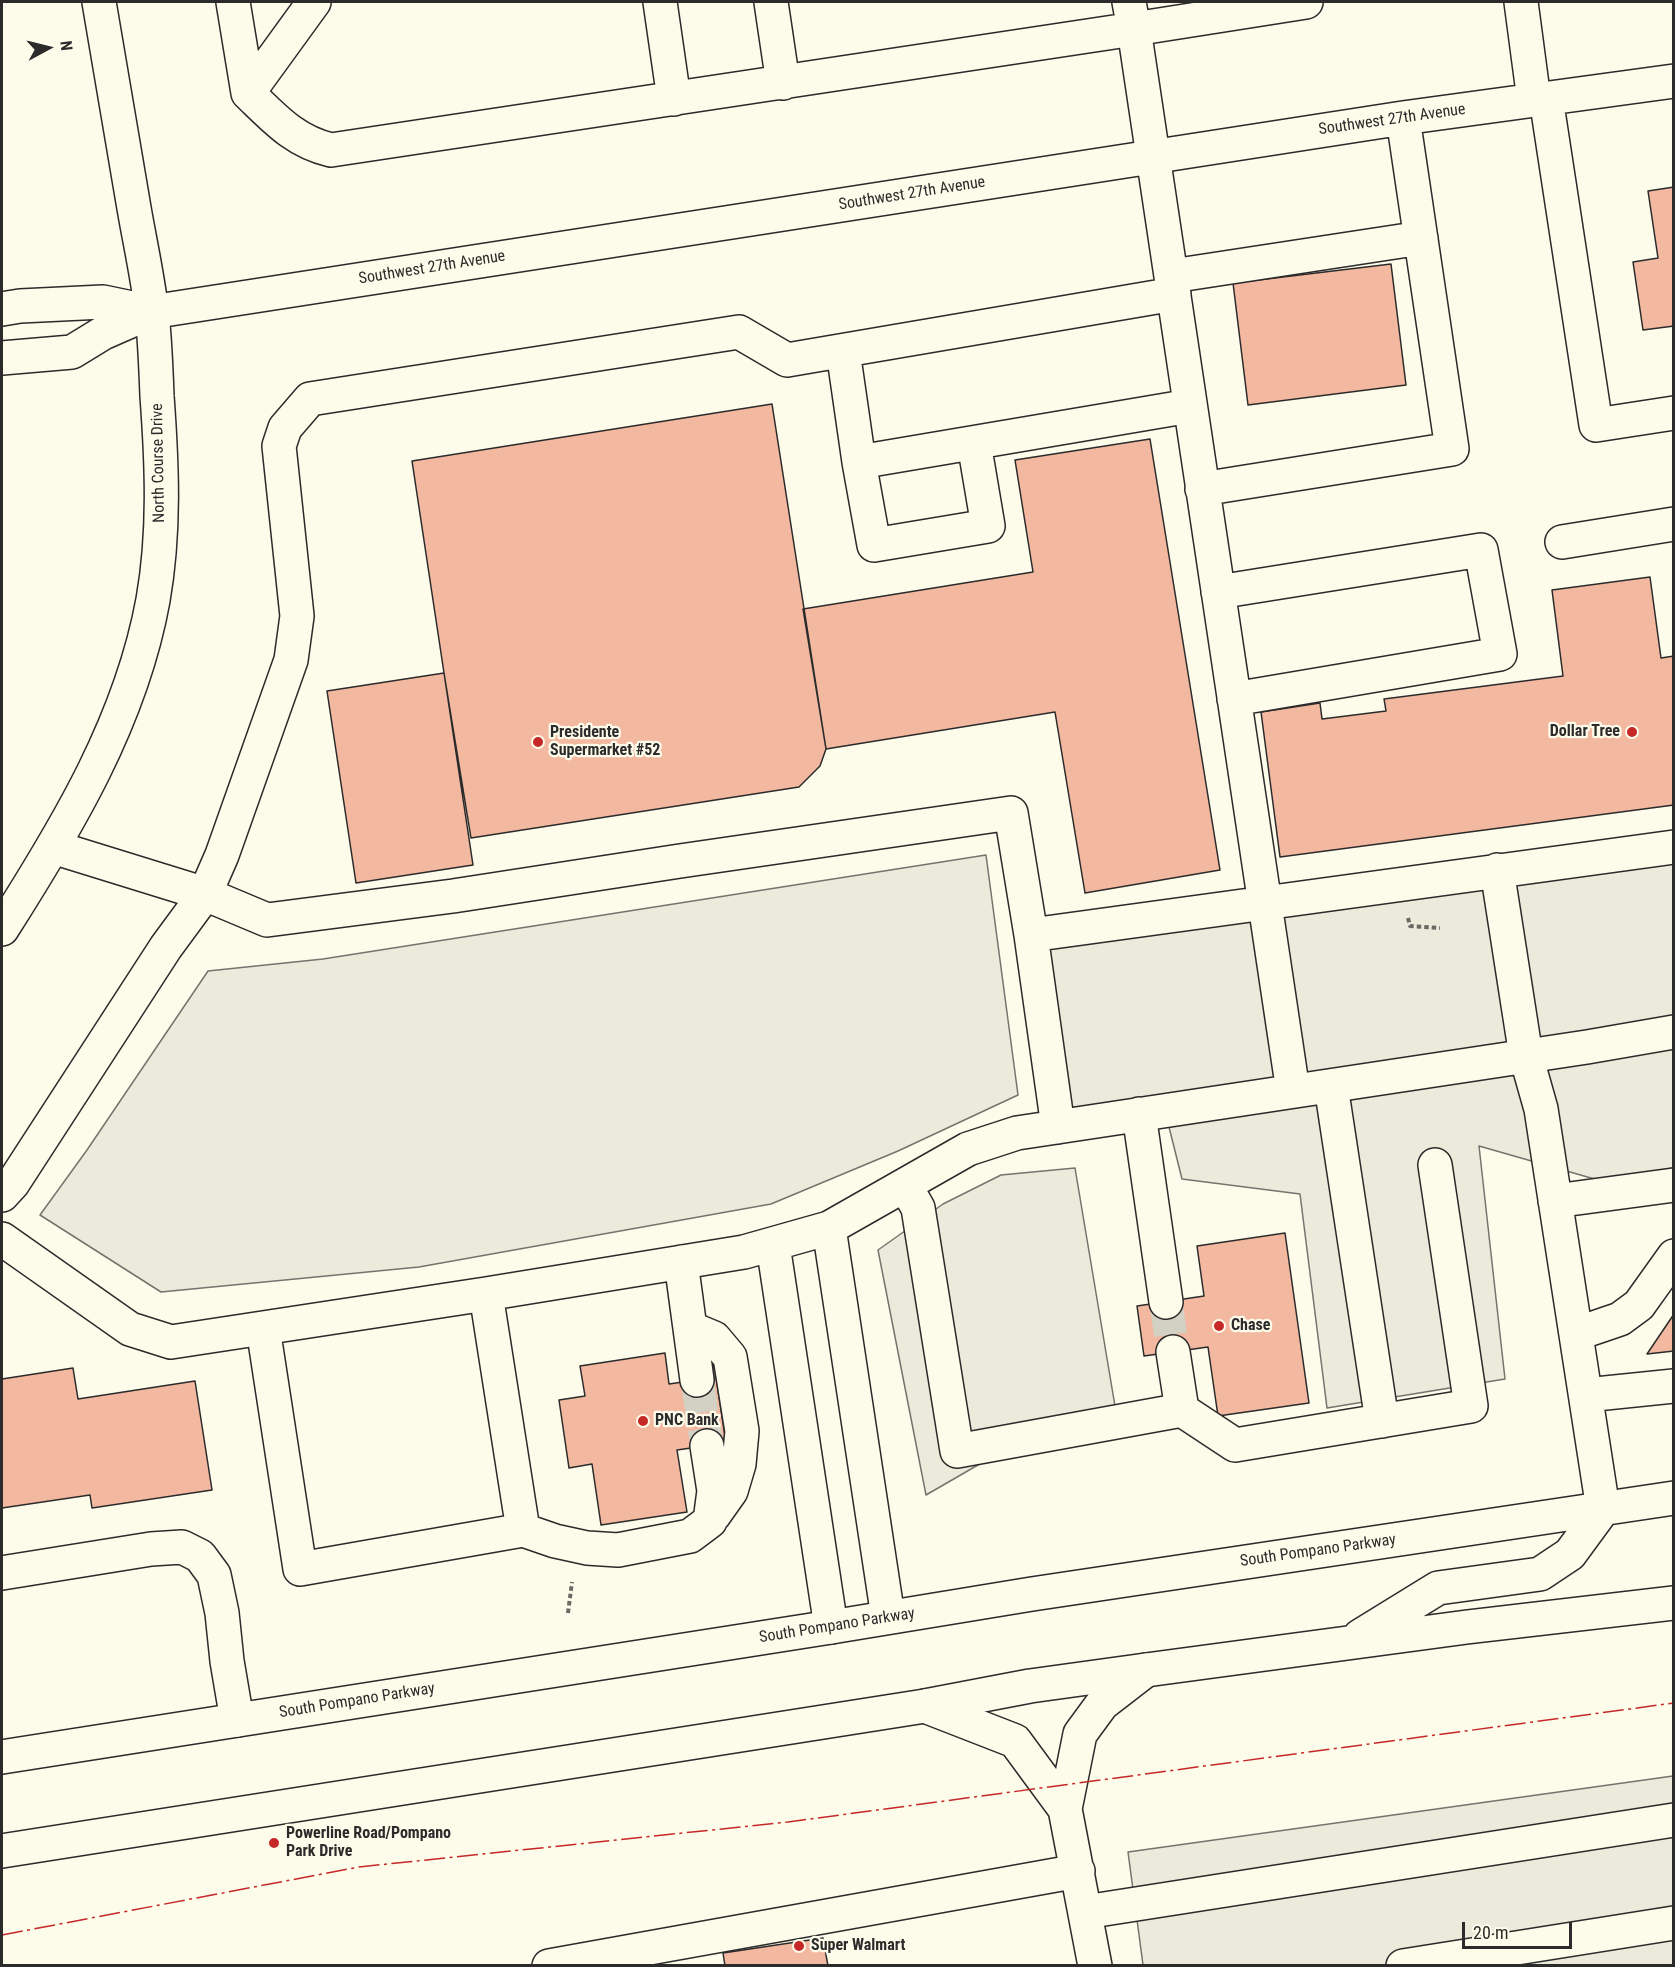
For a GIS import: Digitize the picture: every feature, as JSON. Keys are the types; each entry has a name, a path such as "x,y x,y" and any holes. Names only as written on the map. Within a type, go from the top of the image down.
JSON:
{"main road":[{"name":"North Course Drive","path":"2,929 83,796 124,704 153,601 160,537 163,478 152,312 99,2"},
{"path":"233,2 248,93 290,133 313,146 331,150 783,83 1131,15 1306,2"},
{"path":"248,93 314,2"},
{"path":"660,2 674,99"},
{"path":"771,2 783,83"},
{"path":"1521,2 1596,425 1674,413"},
{"path":"1131,15 1293,1091"},
{"name":"Southwest 27th Avenue","path":"2,358 72,352 104,333 152,312 1403,118 1674,81"},
{"path":"1202,489 1452,448 1403,118"},
{"path":"2,1196 13,1183 166,947 205,894 222,855 291,660 297,616 279,446 285,428 310,399 740,332 787,360 1421,238"},
{"name":"Southwest 27th Avenue","path":"2,309 104,302 152,312"},
{"path":"843,351 874,545 988,526 974,443"},
{"path":"859,462 1190,406"},
{"path":"1562,542 1674,524"},
{"path":"1218,592 1481,550 1500,654 1234,699"},
{"path":"53,847 205,894 267,920 453,896 1011,813 1058,1126"},
{"path":"1031,935 1674,846"},
{"path":"1350,1642 1438,1588 1540,1574 1570,1554 1603,1509 1541,1109 1526,1056 1497,870"},
{"path":"2,1239 130,1329 171,1342 486,1294 744,1252 773,1245 829,1228 968,1149 1017,1133 1674,1032"},
{"path":"1331,1086 1382,1421"},
{"path":"1139,1114 1166,1302"},
{"path":"905,1185 918,1208 957,1451 1182,1410 1235,1445 1471,1406 1435,1165"},
{"path":"1555,1201 1674,1185"},
{"path":"829,1228 888,1617"},
{"path":"773,1245 831,1627"},
{"path":"1576,1334 1620,1319 1639,1305 1674,1256"},
{"path":"681,1262 697,1380"},
{"path":"486,1294 523,1530"},
{"path":"263,1328 300,1569 523,1530 555,1541 588,1548 618,1550 690,1536 710,1521 731,1491 739,1464 742,1431 730,1358 714,1338 690,1328"},
{"path":"1173,1352 1182,1410"},
{"path":"1586,1395 1674,1386"},
{"path":"707,1446 714,1491 710,1521"},
{"name":"South Pompano Parkway","path":"2,1757 1055,1590 1674,1498"},
{"path":"2,1573 151,1548 182,1547 200,1556 214,1575 222,1613 237,1720"},
{"path":"2,1851 925,1706 1030,1686 1350,1642 1674,1603"},
{"path":"1095,1965 1065,1809 1080,1734 1102,1704 1146,1670"},
{"path":"925,1706 1014,1741 1065,1809"},
{"path":"1085,1912 1674,1820"},
{"path":"549,1965 1078,1871"},
{"path":"1403,1965 1674,1923"}],"path":[{"path":"568,1614 573,1575"}],"shaded area":[{"path":"1673,847 1673,1168 1598,1180 1479,1146 1505,1379 1327,1408 1300,1194 1182,1179 1165,1111 1058,1127 1031,935"},
{"path":"986,855 1018,1095 898,1151 771,1204 419,1267 161,1292 40,1215 87,1150 208,971 323,959"},
{"path":"1075,1168 1117,1418 1016,1443 926,1495 878,1250 943,1204 1001,1175"},
{"path":"1673,1776 1673,1965 1143,1965 1128,1852"}],"building":[{"path":"1674,187 1674,326 1643,330 1633,262 1658,258 1648,191"},
{"path":"1391,264 1406,385 1248,405 1233,283"},
{"path":"772,404 826,749 820,766 799,787 471,838 412,461"},
{"path":"1150,439 1220,870 1085,893 1055,712 826,749 803,609 1033,572 1015,460"},
{"path":"1650,577 1661,658 1674,656 1674,805 1280,857 1261,712 1320,703 1322,719 1386,711 1384,699 1563,676 1552,590"},
{"path":"444,673 473,865 356,883 327,691"},
{"name":"Chase","path":"1285,1233 1309,1403 1218,1416 1208,1347 1144,1356 1137,1306 1204,1296 1197,1246"},
{"path":"1674,1314 1674,1351 1647,1354"},
{"name":"PNC Bank","path":"665,1353 669,1384 716,1377 726,1443 677,1450 687,1512 601,1525 592,1464 569,1468 559,1400 585,1396 580,1366"},
{"path":"73,1368 78,1399 195,1381 212,1490 92,1508 90,1495 2,1508 2,1379"},
{"name":"Super Walmart","path":"823,1938 828,1966 725,1966 723,1953"}],"tunnel":[{"path":"1166,1302 1173,1352"},
{"path":"697,1380 707,1446"}],"power":[{"path":"2,1935 359,1867 788,1822 1674,1703"}],"place":[{"name":"Dollar Tree","path":"1632,732"},
{"name":"Presidente Supermarket #52","path":"538,742"},
{"name":"Chase","path":"1219,1326"},
{"name":"PNC Bank","path":"643,1421"},
{"name":"Powerline Road/Pompano Park Drive","path":"274,1843"},
{"name":"Super Walmart","path":"799,1946"}]}
